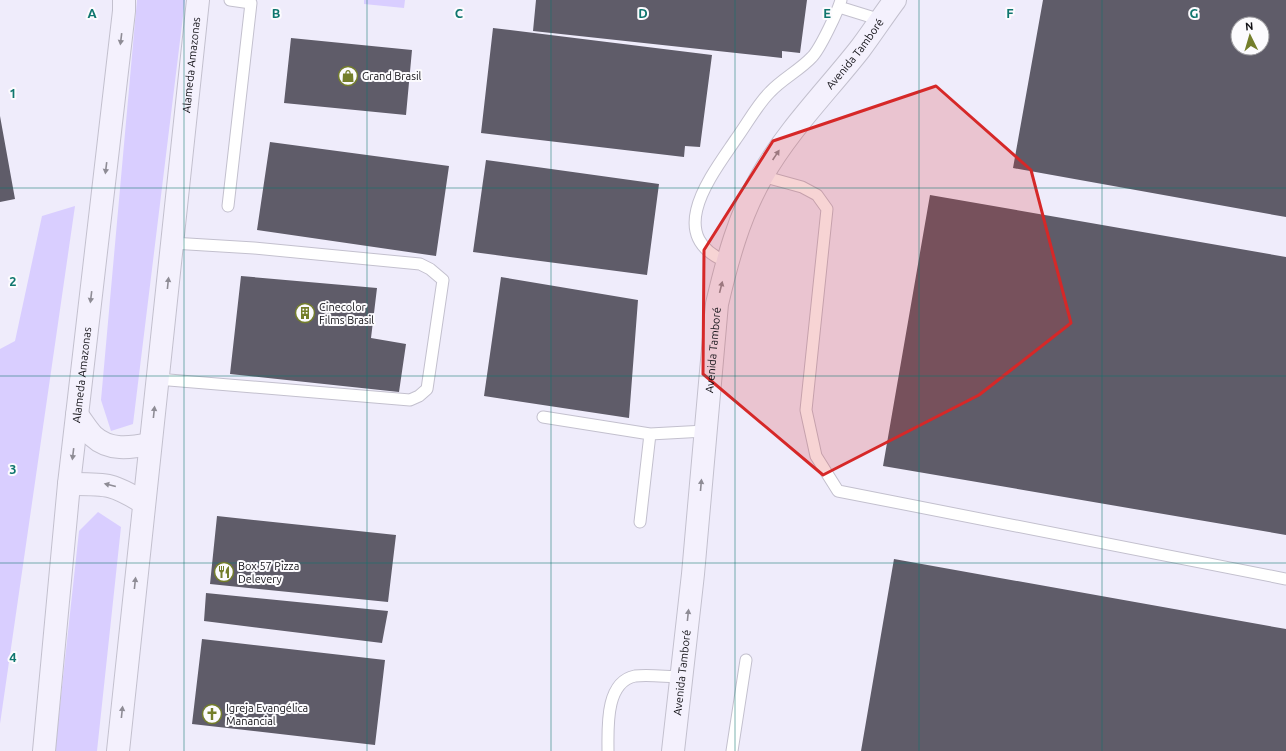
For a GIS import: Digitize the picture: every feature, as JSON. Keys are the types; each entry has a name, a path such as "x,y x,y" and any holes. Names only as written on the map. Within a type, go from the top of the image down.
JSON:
{"main road":[{"name":"Alameda Amazonas","path":"44,751 69,484 124,11 124,0"},
{"name":"Alameda Amazonas","path":"118,751 198,0"},
{"name":"Avenida Tamboré","path":"673,751 717,304 727,262 745,210 762,176 795,127 860,48 895,0"},
{"path":"77,415 93,436 109,445 131,448 150,444"},
{"path":"69,484 105,484 120,488 144,503"}],"lane":[{"path":"228,206 251,3 230,0"},
{"path":"727,262 714,257 704,248 696,236 696,206 709,179 769,92 813,56 840,4 881,20"},
{"path":"762,176 802,187 817,195 827,209 806,410 816,456 838,491 1286,578"},
{"path":"157,379 410,400 419,396 427,389 443,280 430,269 420,264 254,248 172,243"},
{"path":"543,417 650,434 705,431"},
{"path":"640,522 650,434"},
{"path":"732,751 746,660"},
{"path":"608,751 609,714 614,695 622,682 635,676 681,677"}],"highlighted area":[{"path":"936,86 1031,170 1071,323 979,395 823,475 703,374 704,250 773,141"}],"shaded area":[{"path":"137,0 185,0 133,424 111,431 101,400"},
{"path":"364,0 405,0 404,8 364,4"},
{"path":"75,206 0,724 0,349 15,341 42,216"},
{"path":"98,512 121,527 97,751 55,751 79,531"}],"building":[{"path":"536,0 807,0 800,53 782,51 782,58 533,31"},
{"path":"1043,0 1286,0 1286,217 1013,168"},
{"path":"493,28 712,55 700,147 685,146 684,157 481,133"},
{"name":"Grand Brasil","path":"291,38 412,50 406,115 284,103"},
{"path":"0,116 15,199 0,202"},
{"path":"270,142 449,166 436,256 257,230"},
{"path":"486,160 659,184 647,275 473,252"},
{"path":"930,195 1286,257 1286,535 883,466"},
{"name":"Cinecolor Films Brasil","path":"241,276 377,288 371,338 406,344 399,392 230,374"},
{"path":"501,277 638,300 629,418 484,396"},
{"path":"217,516 396,535 388,602 210,584"},
{"path":"894,559 1286,629 1286,751 861,751"},
{"path":"206,593 388,611 382,643 204,621"},
{"path":"202,639 385,660 375,745 192,724"}],"place":[{"name":"Grand Brasil","path":"348,76"},
{"name":"Cinecolor Films Brasil","path":"305,313"},
{"name":"Box 57 Pizza Delevery","path":"224,572"},
{"name":"Igreja Evangélica Manancial","path":"212,714"}]}
